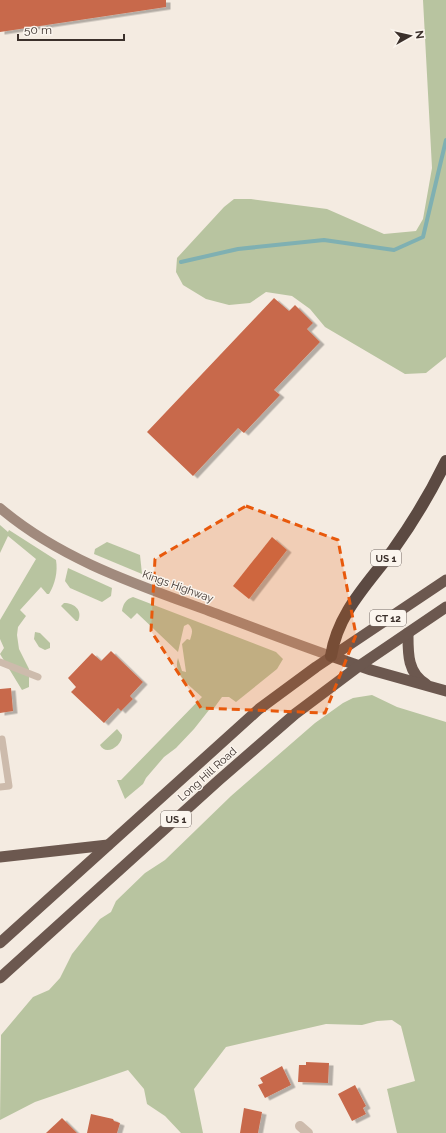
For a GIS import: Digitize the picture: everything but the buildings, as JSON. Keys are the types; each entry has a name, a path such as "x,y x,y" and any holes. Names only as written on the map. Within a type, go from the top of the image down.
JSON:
{"highway":[{"name":"US 1","path":"331,656 337,632 351,603 408,528 446,461"},
{"name":"Long Hill Road","path":"0,943 250,716 276,695 331,656 446,580"},
{"name":"Long Hill Road","path":"0,978 242,759 304,707 359,666 446,607"},
{"path":"408,632 408,654 412,670 422,681 441,690"},
{"name":"Kings Highway","path":"331,656 359,666 441,690"},
{"path":"0,857 108,845"}],"main road":[{"name":"Kings Highway","path":"0,508 23,528 98,568 149,590 331,656"}],"street":[{"path":"300,1126 308,1133"}],"lane":[{"path":"0,662 38,677"},
{"path":"0,787 8,786 2,739"}],"highlighted area":[{"path":"246,506 338,540 356,635 325,713 201,708 151,631 155,559"}],"green space":[{"path":"423,0 446,0 446,357 426,373 405,374 325,327 310,309 292,296 266,292 250,303 229,305 206,299 183,285 176,272 177,258 224,207 234,199 251,199 327,209 384,234 416,231 423,219 432,168"},
{"path":"0,525 8,532 9,530 56,560 56,578 49,594 47,594 41,587 20,610 26,616 18,627 17,635 19,649 29,669 29,687 22,690 0,654 4,648 0,639 0,620 36,559 8,536 0,553"},
{"path":"107,542 140,555 142,574 94,554 95,549"},
{"path":"68,568 112,588 111,596 102,602 70,588 65,581"},
{"path":"133,597 276,652 283,659 277,669 236,702 229,697 222,697 214,708 209,710 176,748 164,757 146,778 143,784 125,799 117,780 121,780 202,697 188,685 178,670 178,658 182,671 186,672 182,644 187,639 190,640 192,631 190,626 188,624 184,626 178,652 137,613 131,619 122,611 125,602"},
{"path":"64,603 71,604 77,608 79,614 78,621 76,621 61,606"},
{"path":"35,632 40,633 50,643 50,648 45,650 39,647 34,639"},
{"path":"372,695 397,707 446,722 446,1133 397,1133 387,1089 415,1081 401,1026 392,1020 377,1021 362,1025 326,1024 226,1047 194,1089 203,1133 181,1133 165,1116 147,1104 144,1089 128,1070 35,1102 0,1120 1,1035 33,997 49,990 60,978 72,954 100,919 111,912 116,901 145,873 165,860 231,796 315,723 343,703 353,698"},
{"path":"117,729 122,735 122,739 117,746 110,750 106,750 100,745"}],"waterway":[{"path":"181,262 238,249 324,240 394,250 423,237 446,140"}]}
